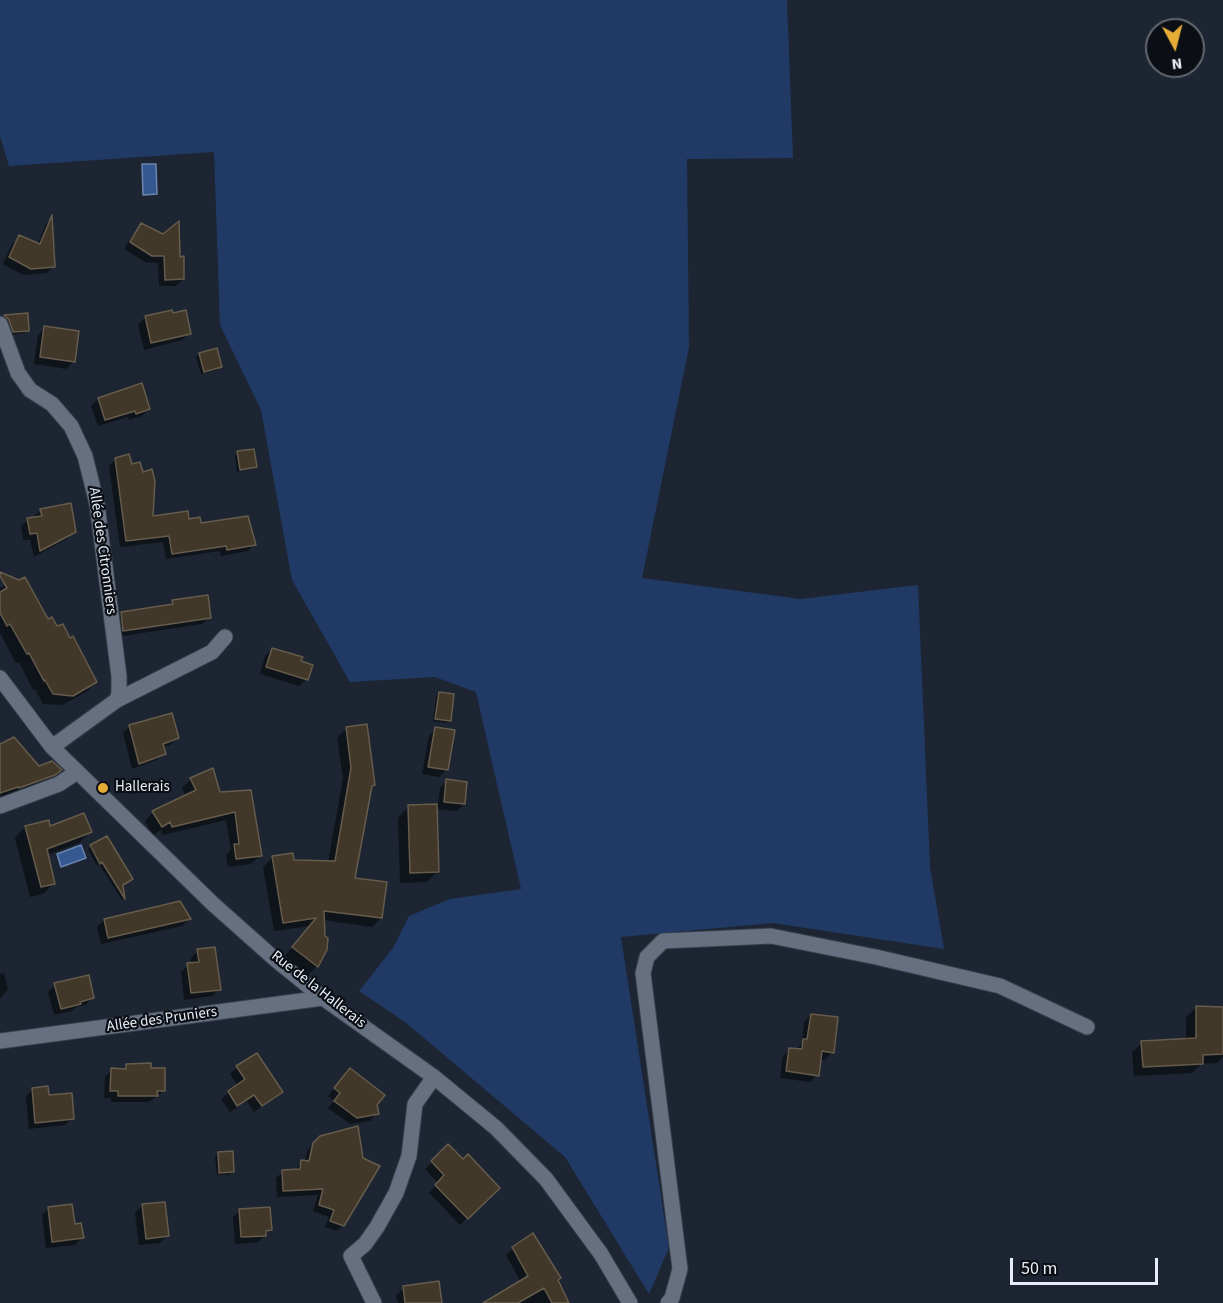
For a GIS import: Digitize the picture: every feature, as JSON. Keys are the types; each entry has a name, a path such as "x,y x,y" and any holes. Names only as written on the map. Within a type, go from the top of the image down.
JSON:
{"street":[{"name":"Allée des Citronniers","path":"0,324 18,373 30,390 52,404 71,426 85,456 99,516 120,685 117,700"},
{"path":"52,747 117,700 212,651 225,637"},
{"name":"Rue de la Hallerais","path":"0,678 52,747 213,904 323,998 434,1077 496,1128 546,1179 601,1254 630,1303"},
{"path":"0,806 59,784 77,772"},
{"path":"668,1303 672,1298 680,1269 644,973 646,957 663,941 771,936 876,957 1000,986 1087,1027"},
{"name":"Allée des Pruniers","path":"0,1041 323,998"},
{"path":"374,1303 351,1256 365,1244 396,1193 409,1156 415,1104 434,1077"}],"shaded area":[{"path":"0,0 787,0 793,158 687,159 689,347 642,578 800,599 918,585 930,867 944,949 773,923 621,937 669,1248 649,1294 565,1157 405,1022 359,991 393,948 409,916 450,899 521,889 476,692 435,677 350,682 292,580 261,410 220,325 214,152 9,166 0,136"},
{"path":"142,164 156,164 157,194 143,195"},
{"path":"81,845 86,858 61,867 57,854"}],"building":[{"path":"52,215 55,267 31,269 9,257 19,235 40,244"},
{"path":"179,221 180,257 184,256 184,279 165,280 164,256 152,256 130,242 141,223 163,234"},
{"path":"172,310 173,313 186,310 191,334 151,343 145,316"},
{"path":"28,313 29,331 13,332 9,320 4,315"},
{"path":"44,326 79,331 75,362 40,357"},
{"path":"217,348 222,367 204,372 199,353"},
{"path":"142,383 150,409 105,420 98,398"},
{"path":"254,449 257,467 240,470 237,451"},
{"path":"129,454 132,464 140,462 143,472 152,469 155,481 153,516 188,511 189,519 200,517 201,523 248,516 256,545 227,550 226,546 172,554 169,536 126,541 115,458"},
{"path":"71,503 76,532 40,551 37,533 30,534 27,518 42,516 40,509"},
{"path":"0,572 19,580 25,577 48,619 52,617 57,626 63,624 70,638 73,636 97,682 73,696 53,694 29,653 27,654 10,624 7,626 0,613 0,592 7,588"},
{"path":"208,595 211,618 123,631 121,612 173,604 172,600"},
{"path":"272,648 303,657 301,661 313,665 308,680 266,667"},
{"path":"439,692 454,694 451,721 435,719"},
{"path":"172,713 179,738 163,744 166,754 139,764 129,725"},
{"path":"367,724 375,785 372,786 355,878 387,882 382,918 324,911 325,936 328,938 327,950 318,967 292,947 316,918 283,923 272,856 293,853 294,860 335,861 351,768 346,727"},
{"path":"435,727 455,730 448,770 428,767"},
{"path":"14,737 39,766 52,761 62,770 55,775 0,793 0,744"},
{"path":"213,768 220,792 251,790 262,856 236,859 234,844 239,844 235,812 172,827 170,822 162,827 152,811 196,790 190,778"},
{"path":"446,779 467,782 465,804 444,802"},
{"path":"437,804 439,872 410,873 408,805"},
{"path":"84,813 92,832 47,849 55,884 41,887 25,826 49,820 50,826"},
{"path":"107,836 133,879 123,885 125,899 102,862 100,864 90,845"},
{"path":"180,901 191,919 108,938 104,919"},
{"path":"215,947 221,990 191,993 187,963 199,962 197,949"},
{"path":"89,975 94,998 61,1009 54,983"},
{"path":"1196,1006 1223,1007 1223,1054 1203,1055 1203,1064 1143,1067 1141,1041 1196,1038"},
{"path":"811,1014 838,1017 834,1053 822,1051 819,1076 786,1071 789,1048 802,1049 803,1039 807,1039"},
{"path":"257,1053 283,1092 262,1106 254,1095 237,1106 228,1091 245,1079 236,1066"},
{"path":"151,1063 151,1068 165,1068 165,1091 157,1091 158,1096 118,1096 118,1091 110,1091 111,1068 126,1069 126,1064"},
{"path":"350,1068 385,1095 377,1105 379,1114 357,1118 334,1101 340,1093 334,1088"},
{"path":"48,1086 49,1095 72,1093 74,1119 35,1123 32,1088"},
{"path":"358,1126 363,1158 380,1166 344,1226 330,1221 334,1210 319,1205 323,1189 283,1191 282,1170 300,1169 301,1160 309,1161 313,1143 320,1136"},
{"path":"448,1144 463,1159 468,1154 500,1188 468,1219 435,1185 444,1175 431,1161"},
{"path":"233,1151 234,1172 219,1173 218,1152"},
{"path":"165,1202 169,1236 146,1239 142,1204"},
{"path":"72,1204 75,1224 81,1223 84,1238 52,1242 48,1207"},
{"path":"270,1207 272,1230 266,1231 266,1236 241,1237 239,1209"},
{"path":"533,1233 561,1278 558,1280 569,1303 552,1303 544,1288 518,1303 483,1303 528,1276 512,1247"},
{"path":"439,1281 442,1303 405,1303 403,1286"}],"place":[{"name":"Hallerais","path":"103,788"}]}
